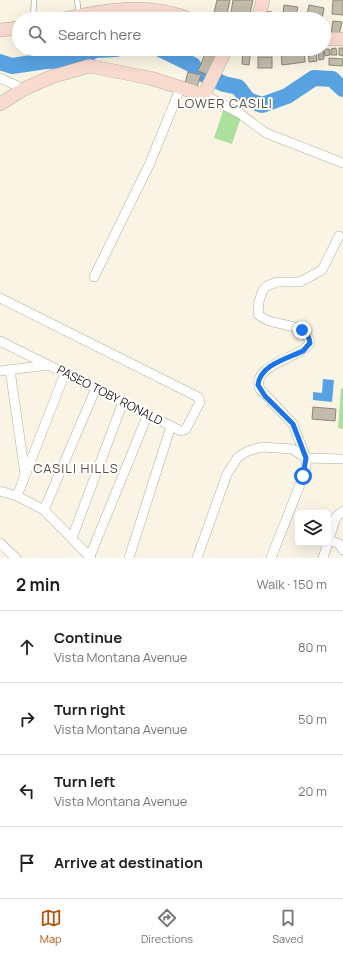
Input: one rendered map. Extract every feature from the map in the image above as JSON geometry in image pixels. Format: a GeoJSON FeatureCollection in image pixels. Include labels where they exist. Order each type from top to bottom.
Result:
{"type":"FeatureCollection","features":[{"type":"Feature","properties":{"kind":"street"},"geometry":{"type":"LineString","coordinates":[[260,12],[263,0]]}},
{"type":"Feature","properties":{"kind":"street"},"geometry":{"type":"LineString","coordinates":[[99,12],[146,9],[173,12]]}},
{"type":"Feature","properties":{"kind":"street"},"geometry":{"type":"LineString","coordinates":[[0,30],[12,29]]}},
{"type":"Feature","properties":{"kind":"street"},"geometry":{"type":"LineString","coordinates":[[331,39],[343,39]]}},
{"type":"Feature","properties":{"kind":"street"},"geometry":{"type":"LineString","coordinates":[[207,91],[223,56]]}},
{"type":"Feature","properties":{"kind":"street"},"geometry":{"type":"LineString","coordinates":[[0,104],[24,89],[52,77],[88,66],[150,78],[180,89],[207,91],[266,133],[343,163]]}},
{"type":"Feature","properties":{"kind":"street"},"geometry":{"type":"LineString","coordinates":[[0,78],[24,89]]}},
{"type":"Feature","properties":{"kind":"street"},"geometry":{"type":"LineString","coordinates":[[94,277],[150,163],[180,89]]}},
{"type":"Feature","properties":{"kind":"street"},"geometry":{"type":"LineString","coordinates":[[271,558],[303,476],[306,458],[293,424],[265,396],[258,385],[259,378],[264,370],[303,351],[310,343],[308,334],[302,330],[267,321],[258,314],[258,308],[263,290],[267,286],[277,282],[300,282],[322,270],[339,236]]}},
{"type":"Feature","properties":{"kind":"street"},"geometry":{"type":"LineString","coordinates":[[0,298],[198,397],[200,402],[186,429],[181,431],[171,426],[129,558]]}},
{"type":"Feature","properties":{"kind":"street"},"geometry":{"type":"LineString","coordinates":[[0,341],[48,365]]}},
{"type":"Feature","properties":{"kind":"street","name":"PASEO TOBY RONALD"},"geometry":{"type":"LineString","coordinates":[[0,371],[48,365],[171,426]]}},
{"type":"Feature","properties":{"kind":"street"},"geometry":{"type":"LineString","coordinates":[[10,370],[26,476]]}},
{"type":"Feature","properties":{"kind":"street"},"geometry":{"type":"LineString","coordinates":[[17,496],[65,373]]}},
{"type":"Feature","properties":{"kind":"street"},"geometry":{"type":"LineString","coordinates":[[44,510],[96,388]]}},
{"type":"Feature","properties":{"kind":"street"},"geometry":{"type":"LineString","coordinates":[[72,538],[124,402]]}},
{"type":"Feature","properties":{"kind":"street"},"geometry":{"type":"LineString","coordinates":[[0,491],[17,496],[44,510],[91,557],[148,414]]}},
{"type":"Feature","properties":{"kind":"street"},"geometry":{"type":"LineString","coordinates":[[196,558],[227,474],[238,457],[248,451],[262,446],[292,449],[306,458],[343,459]]}},
{"type":"Feature","properties":{"kind":"street"},"geometry":{"type":"LineString","coordinates":[[331,533],[336,517],[343,511]]}},
{"type":"Feature","properties":{"kind":"street"},"geometry":{"type":"LineString","coordinates":[[331,541],[339,544],[343,550]]}},
{"type":"Feature","properties":{"kind":"street"},"geometry":{"type":"LineString","coordinates":[[0,543],[16,558]]}},
{"type":"Feature","properties":{"kind":"street"},"geometry":{"type":"LineString","coordinates":[[323,558],[327,546]]}},
{"type":"Feature","properties":{"kind":"lane"},"geometry":{"type":"LineString","coordinates":[[33,12],[34,0]]}},
{"type":"Feature","properties":{"kind":"lane"},"geometry":{"type":"LineString","coordinates":[[77,0],[79,12]]}},
{"type":"Feature","properties":{"kind":"green space"},"geometry":{"type":"Polygon","coordinates":[[[225,105],[243,111],[232,144],[214,138],[225,105]]]}},
{"type":"Feature","properties":{"kind":"green space"},"geometry":{"type":"Polygon","coordinates":[[[341,388],[343,389],[343,429],[338,428],[341,388]]]}},
{"type":"Feature","properties":{"kind":"water"},"geometry":{"type":"Polygon","coordinates":[[[323,379],[334,380],[332,402],[313,400],[313,392],[322,393],[323,379]]]}},
{"type":"Feature","properties":{"kind":"building"},"geometry":{"type":"Polygon","coordinates":[[[217,0],[230,0],[227,12],[214,12],[217,0]]]}},
{"type":"Feature","properties":{"kind":"building"},"geometry":{"type":"Polygon","coordinates":[[[233,0],[253,0],[250,12],[231,12],[233,0]]]}},
{"type":"Feature","properties":{"kind":"building"},"geometry":{"type":"Polygon","coordinates":[[[333,0],[343,0],[343,15],[332,14],[333,0]]]}},
{"type":"Feature","properties":{"kind":"building"},"geometry":{"type":"Polygon","coordinates":[[[284,5],[298,7],[297,12],[283,12],[284,5]]]}},
{"type":"Feature","properties":{"kind":"building"},"geometry":{"type":"Polygon","coordinates":[[[309,5],[324,8],[323,12],[308,12],[309,5]]]}},
{"type":"Feature","properties":{"kind":"building"},"geometry":{"type":"Polygon","coordinates":[[[333,21],[342,22],[339,35],[331,34],[333,21]]]}},
{"type":"Feature","properties":{"kind":"building"},"geometry":{"type":"Polygon","coordinates":[[[336,48],[337,55],[331,55],[331,49],[336,48]]]}},
{"type":"Feature","properties":{"kind":"building"},"geometry":{"type":"Polygon","coordinates":[[[339,48],[343,48],[343,56],[339,55],[339,48]]]}},
{"type":"Feature","properties":{"kind":"building"},"geometry":{"type":"Polygon","coordinates":[[[204,56],[216,56],[209,75],[198,71],[204,56]]]}},
{"type":"Feature","properties":{"kind":"building"},"geometry":{"type":"Polygon","coordinates":[[[243,56],[250,56],[249,65],[242,64],[243,56]]]}},
{"type":"Feature","properties":{"kind":"building"},"geometry":{"type":"Polygon","coordinates":[[[281,56],[305,56],[305,62],[282,65],[281,56]]]}},
{"type":"Feature","properties":{"kind":"building"},"geometry":{"type":"Polygon","coordinates":[[[308,56],[317,56],[317,61],[309,62],[308,56]]]}},
{"type":"Feature","properties":{"kind":"building"},"geometry":{"type":"Polygon","coordinates":[[[319,56],[324,56],[324,59],[319,60],[319,56]]]}},
{"type":"Feature","properties":{"kind":"building"},"geometry":{"type":"Polygon","coordinates":[[[258,57],[272,57],[272,68],[258,68],[258,57]]]}},
{"type":"Feature","properties":{"kind":"building"},"geometry":{"type":"Polygon","coordinates":[[[329,58],[343,59],[342,66],[329,65],[329,58]]]}},
{"type":"Feature","properties":{"kind":"building"},"geometry":{"type":"Polygon","coordinates":[[[188,72],[201,75],[197,87],[185,83],[188,72]]]}},
{"type":"Feature","properties":{"kind":"building"},"geometry":{"type":"Polygon","coordinates":[[[313,407],[336,409],[335,421],[312,419],[313,407]]]}},
{"type":"Feature","properties":{"kind":"waterway"},"geometry":{"type":"LineString","coordinates":[[0,62],[12,66],[46,61],[77,60],[84,56]]}},
{"type":"Feature","properties":{"kind":"waterway"},"geometry":{"type":"LineString","coordinates":[[174,56],[193,65],[196,71],[224,84],[238,87],[248,100],[262,105],[287,96],[314,78],[332,79],[343,89]]}},
{"type":"Feature","properties":{"kind":"district","name":"LOWER CASILI"},"geometry":{"type":"Point","coordinates":[225,103]}},
{"type":"Feature","properties":{"kind":"district","name":"CASILI HILLS"},"geometry":{"type":"Point","coordinates":[76,468]}},
{"type":"Feature","properties":{"kind":"route"},"geometry":{"type":"LineString","coordinates":[[302,330],[308,334],[310,343],[307,347],[303,351],[264,370],[259,378],[258,385],[265,396],[293,424],[306,458],[306,467],[303,476]]}}]}
